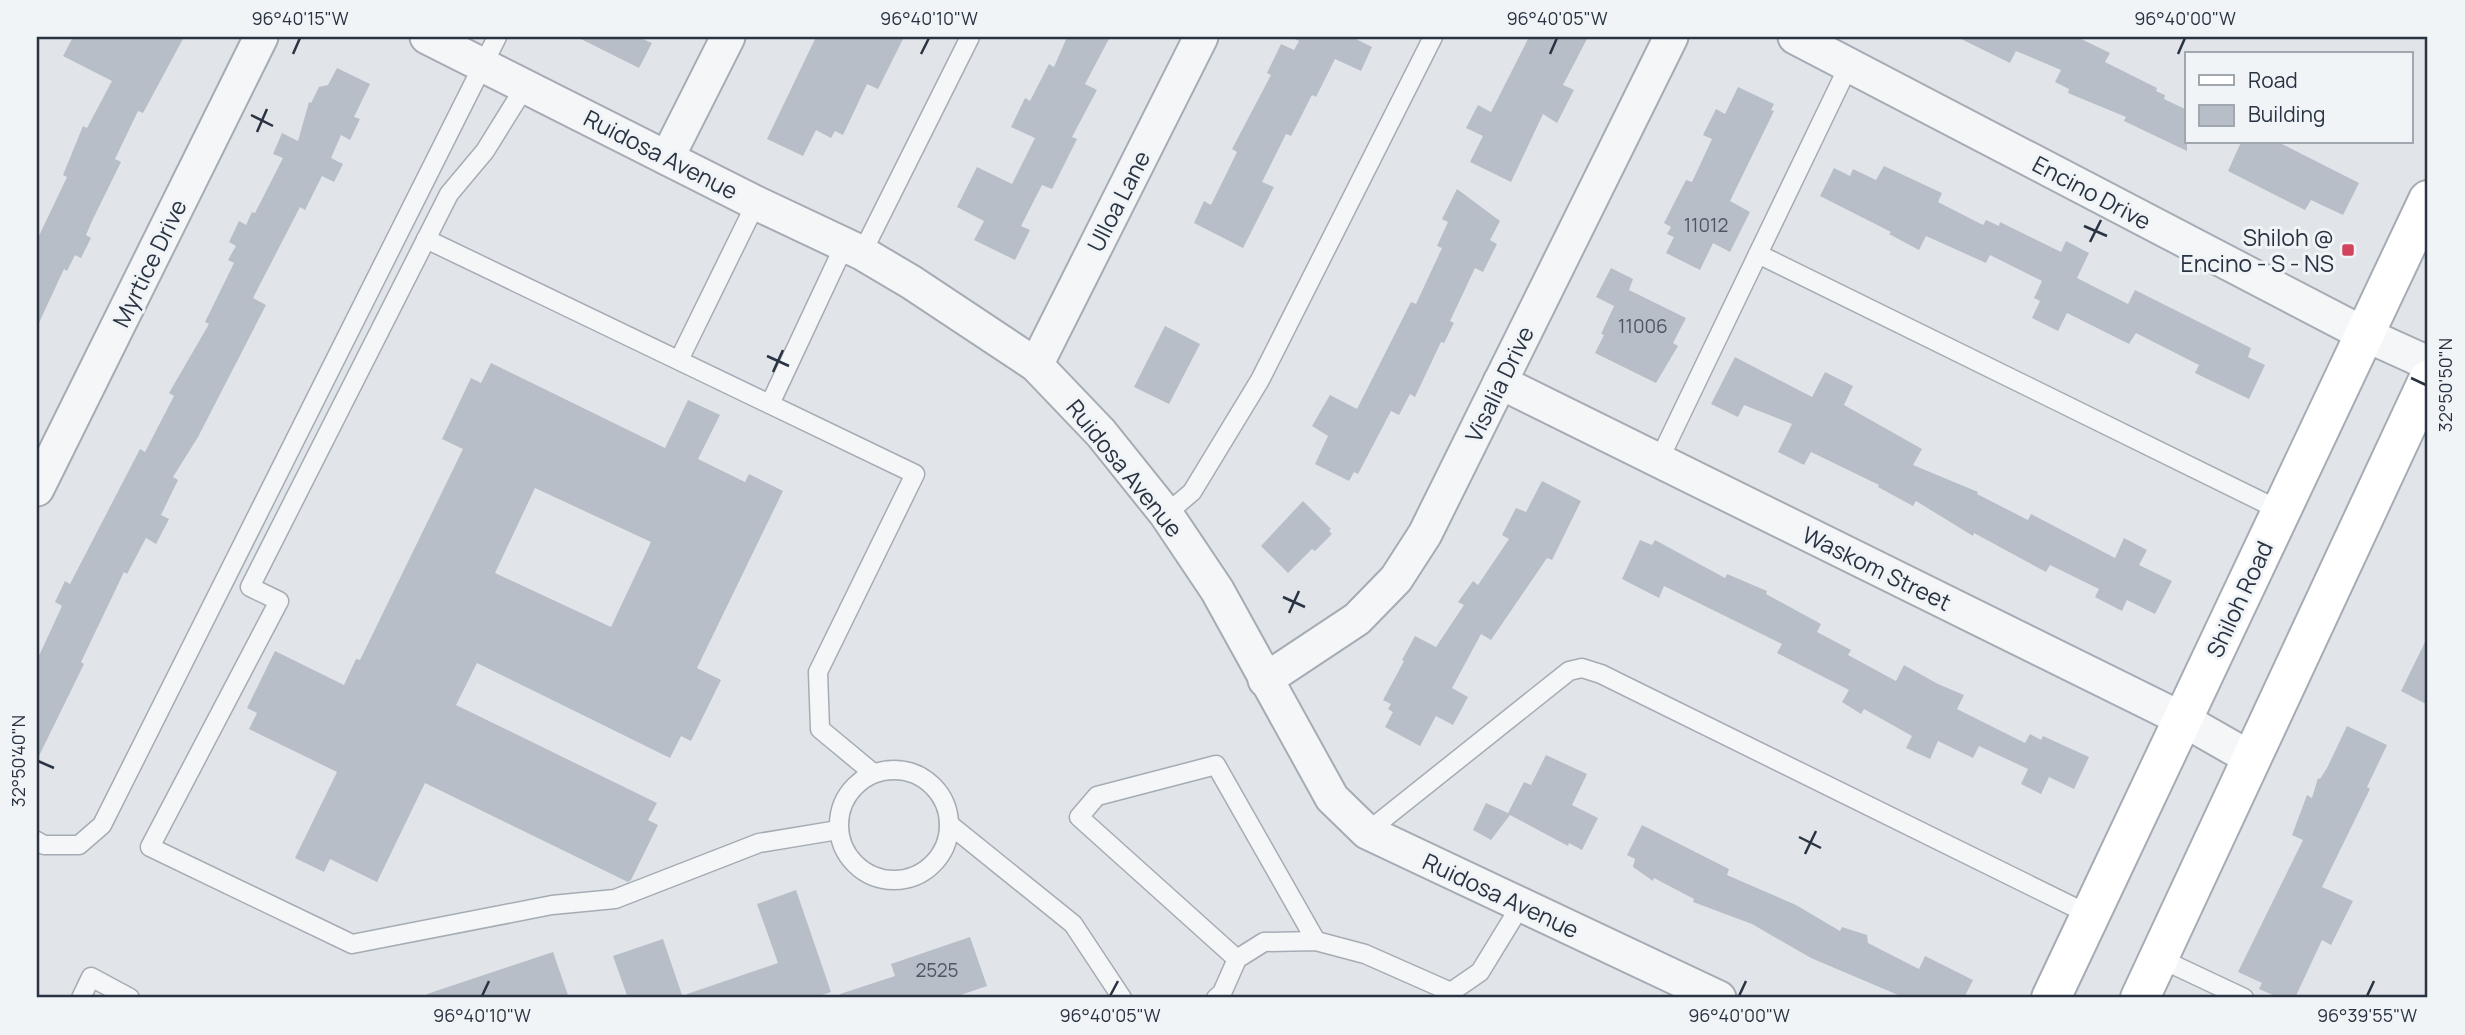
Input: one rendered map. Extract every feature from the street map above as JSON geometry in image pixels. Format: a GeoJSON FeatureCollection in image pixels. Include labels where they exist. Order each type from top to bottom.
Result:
{"type":"FeatureCollection","features":[{"type":"Feature","properties":{"kind":"main road","name":"Shiloh Road"},"geometry":{"type":"LineString","coordinates":[[2051,998],[2428,200]]}},
{"type":"Feature","properties":{"kind":"main road"},"geometry":{"type":"LineString","coordinates":[[2140,998],[2428,380]]}},
{"type":"Feature","properties":{"kind":"street","name":"Myrtice Drive"},"geometry":{"type":"LineString","coordinates":[[37,489],[261,37]]}},
{"type":"Feature","properties":{"kind":"street","name":"Ruidosa Avenue"},"geometry":{"type":"LineString","coordinates":[[427,37],[490,51],[526,85],[756,203],[853,249],[911,282],[1036,365],[1101,433],[1166,514],[1217,590],[1332,798],[1367,832],[1719,998]]}},
{"type":"Feature","properties":{"kind":"street"},"geometry":{"type":"LineString","coordinates":[[667,158],[729,37]]}},
{"type":"Feature","properties":{"kind":"street","name":"Ulloa Lane"},"geometry":{"type":"LineString","coordinates":[[1036,365],[1201,37]]}},
{"type":"Feature","properties":{"kind":"street","name":"Visalia Drive"},"geometry":{"type":"LineString","coordinates":[[1265,680],[1357,619],[1396,579],[1425,534],[1671,37]]}},
{"type":"Feature","properties":{"kind":"street","name":"Encino Drive"},"geometry":{"type":"LineString","coordinates":[[1795,37],[2364,334],[2428,363]]}},
{"type":"Feature","properties":{"kind":"street","name":"Waskom Street"},"geometry":{"type":"LineString","coordinates":[[1500,382],[2182,719],[2252,759]]}},
{"type":"Feature","properties":{"kind":"lane"},"geometry":{"type":"LineString","coordinates":[[770,404],[971,37]]}},
{"type":"Feature","properties":{"kind":"lane"},"geometry":{"type":"LineString","coordinates":[[1166,514],[1192,492],[1260,380],[1433,37]]}},
{"type":"Feature","properties":{"kind":"lane"},"geometry":{"type":"LineString","coordinates":[[37,841],[44,845],[79,845],[102,825],[490,51]]}},
{"type":"Feature","properties":{"kind":"lane"},"geometry":{"type":"LineString","coordinates":[[1659,460],[1849,65]]}},
{"type":"Feature","properties":{"kind":"lane"},"geometry":{"type":"LineString","coordinates":[[526,85],[485,151],[449,194],[250,587],[279,601],[150,847],[352,944],[552,905],[615,899],[758,843],[838,830]]}},
{"type":"Feature","properties":{"kind":"lane"},"geometry":{"type":"LineString","coordinates":[[679,360],[756,203]]}},
{"type":"Feature","properties":{"kind":"lane"},"geometry":{"type":"LineString","coordinates":[[426,239],[915,474],[818,671],[820,729],[873,773]]}},
{"type":"Feature","properties":{"kind":"lane"},"geometry":{"type":"LineString","coordinates":[[1758,254],[2281,511]]}},
{"type":"Feature","properties":{"kind":"lane"},"geometry":{"type":"LineString","coordinates":[[1367,832],[1569,671],[1582,668],[1601,674],[2090,915]]}},
{"type":"Feature","properties":{"kind":"lane"},"geometry":{"type":"LineString","coordinates":[[1237,960],[1079,817],[1097,796],[1216,765],[1316,941]]}},
{"type":"Feature","properties":{"kind":"lane"},"geometry":{"type":"LineString","coordinates":[[898,769],[916,774],[932,783],[943,798],[949,833],[943,851],[932,866],[916,876],[897,880],[879,878],[862,870],[848,857],[840,840],[838,822],[841,804],[850,789],[873,773],[898,769]]}},
{"type":"Feature","properties":{"kind":"lane"},"geometry":{"type":"LineString","coordinates":[[949,824],[1073,924],[1122,998]]}},
{"type":"Feature","properties":{"kind":"lane"},"geometry":{"type":"LineString","coordinates":[[1216,998],[1222,993],[1237,960],[1264,942],[1316,941],[1365,954],[1451,992],[1479,972],[1521,905]]}},
{"type":"Feature","properties":{"kind":"lane"},"geometry":{"type":"LineString","coordinates":[[2159,958],[2244,998]]}},
{"type":"Feature","properties":{"kind":"lane"},"geometry":{"type":"LineString","coordinates":[[81,998],[92,977],[130,998]]}},
{"type":"Feature","properties":{"kind":"building"},"geometry":{"type":"Polygon","coordinates":[[[73,37],[184,37],[143,113],[138,111],[115,159],[121,162],[86,235],[91,238],[81,258],[75,255],[67,271],[64,269],[37,327],[37,240],[67,177],[63,175],[83,126],[87,128],[112,81],[63,56],[73,37]]]}},
{"type":"Feature","properties":{"kind":"building"},"geometry":{"type":"Polygon","coordinates":[[[577,37],[638,37],[652,43],[639,68],[577,37]]]}},
{"type":"Feature","properties":{"kind":"building"},"geometry":{"type":"Polygon","coordinates":[[[816,37],[904,37],[878,89],[867,84],[843,135],[835,131],[831,138],[816,130],[803,156],[767,139],[816,37]]]}},
{"type":"Feature","properties":{"kind":"building"},"geometry":{"type":"Polygon","coordinates":[[[1067,37],[1110,37],[1085,84],[1097,90],[1072,137],[1077,139],[1052,189],[1042,185],[1021,226],[1030,230],[1015,260],[974,240],[984,221],[957,207],[977,167],[1012,184],[1035,138],[1011,127],[1025,98],[1030,101],[1049,64],[1054,67],[1067,37]]]}},
{"type":"Feature","properties":{"kind":"building"},"geometry":{"type":"Polygon","coordinates":[[[1290,37],[1352,37],[1372,47],[1361,71],[1335,59],[1316,97],[1312,95],[1291,136],[1286,134],[1262,182],[1274,187],[1243,248],[1194,223],[1204,201],[1211,205],[1237,152],[1232,149],[1271,75],[1267,73],[1281,44],[1294,50],[1299,41],[1290,37]]]}},
{"type":"Feature","properties":{"kind":"building"},"geometry":{"type":"Polygon","coordinates":[[[1529,37],[1588,37],[1563,85],[1574,90],[1557,123],[1543,114],[1511,182],[1470,162],[1483,136],[1466,128],[1478,105],[1491,112],[1529,37]]]}},
{"type":"Feature","properties":{"kind":"building"},"geometry":{"type":"Polygon","coordinates":[[[1957,37],[2077,37],[2110,53],[2105,62],[2157,88],[2156,91],[2165,95],[2164,99],[2185,109],[2187,151],[2124,121],[2126,117],[2068,93],[2069,89],[2055,82],[2061,70],[2016,51],[2010,63],[1957,37]]]}},
{"type":"Feature","properties":{"kind":"building"},"geometry":{"type":"Polygon","coordinates":[[[337,68],[370,84],[354,117],[360,119],[350,140],[341,135],[331,158],[343,164],[334,182],[322,176],[305,210],[300,207],[253,298],[266,305],[198,437],[173,477],[178,480],[161,515],[169,519],[156,544],[146,538],[127,574],[124,572],[81,662],[84,664],[37,760],[37,660],[62,606],[55,602],[65,581],[70,584],[140,449],[145,452],[174,396],[169,393],[209,324],[205,322],[234,263],[228,260],[236,246],[229,242],[239,221],[246,225],[252,212],[255,213],[283,158],[273,154],[282,133],[298,141],[309,102],[311,103],[319,87],[328,85],[337,68]]]}},
{"type":"Feature","properties":{"kind":"building"},"geometry":{"type":"Polygon","coordinates":[[[1738,87],[1774,104],[1771,110],[1774,111],[1730,201],[1750,212],[1730,252],[1713,243],[1700,270],[1666,253],[1674,237],[1667,234],[1671,227],[1664,223],[1686,180],[1692,182],[1712,139],[1703,135],[1716,109],[1725,114],[1738,87]]]}},
{"type":"Feature","properties":{"kind":"building"},"geometry":{"type":"Polygon","coordinates":[[[2240,144],[2282,144],[2359,183],[2343,215],[2311,200],[2305,210],[2228,171],[2240,144]]]}},
{"type":"Feature","properties":{"kind":"building"},"geometry":{"type":"Polygon","coordinates":[[[1884,166],[1942,193],[1938,202],[1983,225],[1986,220],[1999,226],[2000,222],[2061,252],[2066,241],[2089,253],[2077,278],[2128,304],[2135,290],[2251,348],[2248,357],[2265,365],[2249,399],[2195,373],[2199,365],[2136,333],[2129,344],[2067,313],[2058,331],[2032,318],[2040,301],[2034,298],[2042,281],[1990,255],[1986,263],[1926,236],[1919,250],[1889,234],[1891,232],[1820,196],[1834,168],[1850,176],[1853,169],[1876,180],[1884,166]]]}},
{"type":"Feature","properties":{"kind":"building"},"geometry":{"type":"Polygon","coordinates":[[[1457,189],[1500,221],[1490,240],[1497,244],[1483,272],[1475,268],[1450,321],[1454,323],[1444,343],[1441,342],[1415,397],[1410,394],[1399,415],[1391,411],[1358,474],[1354,472],[1349,481],[1315,464],[1328,436],[1312,426],[1330,395],[1357,409],[1411,302],[1416,304],[1442,248],[1437,246],[1448,222],[1442,219],[1457,189]]]}},
{"type":"Feature","properties":{"kind":"building"},"geometry":{"type":"Polygon","coordinates":[[[1611,268],[1633,279],[1629,290],[1686,318],[1673,343],[1678,346],[1656,383],[1595,353],[1614,306],[1596,297],[1611,268]]]}},
{"type":"Feature","properties":{"kind":"building"},"geometry":{"type":"Polygon","coordinates":[[[1165,326],[1200,344],[1169,404],[1134,387],[1165,326]]]}},
{"type":"Feature","properties":{"kind":"building"},"geometry":{"type":"Polygon","coordinates":[[[1735,357],[1812,397],[1825,372],[1853,386],[1844,405],[1922,449],[1913,465],[1978,492],[1977,494],[2028,520],[2031,514],[2115,558],[2124,538],[2147,550],[2139,565],[2172,581],[2155,614],[2127,600],[2122,611],[2095,597],[2099,589],[2050,565],[2046,572],[1974,533],[1973,536],[1916,501],[1913,506],[1878,487],[1879,485],[1811,452],[1804,465],[1778,452],[1792,424],[1744,405],[1738,417],[1711,404],[1735,357]]]}},
{"type":"Feature","properties":{"kind":"building"},"geometry":{"type":"Polygon","coordinates":[[[491,363],[665,448],[688,400],[720,415],[698,459],[745,482],[749,474],[783,491],[697,668],[721,680],[691,741],[681,736],[670,758],[477,663],[456,705],[657,803],[648,820],[658,825],[628,882],[425,783],[377,882],[330,859],[324,872],[295,858],[337,772],[249,729],[257,713],[247,708],[275,651],[344,685],[356,659],[360,660],[463,449],[442,439],[471,378],[481,383],[491,363]],[[535,488],[495,573],[611,627],[651,542],[535,488]]]}},
{"type":"Feature","properties":{"kind":"building"},"geometry":{"type":"Polygon","coordinates":[[[1542,481],[1581,501],[1552,560],[1547,558],[1491,640],[1481,634],[1452,688],[1468,697],[1453,725],[1436,716],[1420,746],[1385,727],[1393,712],[1388,709],[1391,704],[1383,700],[1415,636],[1436,647],[1464,605],[1458,602],[1473,581],[1478,585],[1509,539],[1502,535],[1516,508],[1526,512],[1542,481]]]}},
{"type":"Feature","properties":{"kind":"building"},"geometry":{"type":"Polygon","coordinates":[[[1303,501],[1331,529],[1329,531],[1332,534],[1288,573],[1261,546],[1303,501]]]}},
{"type":"Feature","properties":{"kind":"building"},"geometry":{"type":"Polygon","coordinates":[[[1640,540],[1652,545],[1655,540],[1725,578],[1727,574],[1767,591],[1766,594],[1821,624],[1817,632],[1851,650],[1848,655],[1896,681],[1904,665],[1964,695],[1957,709],[2025,743],[2030,734],[2041,740],[2043,736],[2089,757],[2074,789],[2049,777],[2041,794],[2021,784],[2028,769],[1979,746],[1973,758],[1938,741],[1930,759],[1906,748],[1912,736],[1864,709],[1861,714],[1842,702],[1849,690],[1777,653],[1782,644],[1664,586],[1659,598],[1622,579],[1640,540]]]}},
{"type":"Feature","properties":{"kind":"building"},"geometry":{"type":"Polygon","coordinates":[[[2428,636],[2428,705],[2401,691],[2428,636]]]}},
{"type":"Feature","properties":{"kind":"building"},"geometry":{"type":"Polygon","coordinates":[[[2347,726],[2387,745],[2367,787],[2370,789],[2322,887],[2353,901],[2331,945],[2322,940],[2295,998],[2280,998],[2259,989],[2262,983],[2238,972],[2303,840],[2292,835],[2307,795],[2312,798],[2318,778],[2320,779],[2327,768],[2347,726]]]}},
{"type":"Feature","properties":{"kind":"building"},"geometry":{"type":"Polygon","coordinates":[[[1546,755],[1587,774],[1572,805],[1598,818],[1582,850],[1569,843],[1568,846],[1510,815],[1491,840],[1473,830],[1486,803],[1508,813],[1524,782],[1531,785],[1546,755]]]}},
{"type":"Feature","properties":{"kind":"building"},"geometry":{"type":"Polygon","coordinates":[[[1642,825],[1729,869],[1727,875],[1796,905],[1840,931],[1842,927],[1867,935],[1868,943],[1919,969],[1925,956],[1973,980],[1964,998],[1905,998],[1811,958],[1752,924],[1693,902],[1694,899],[1654,878],[1653,881],[1633,867],[1635,859],[1627,855],[1642,825]]]}},
{"type":"Feature","properties":{"kind":"building"},"geometry":{"type":"Polygon","coordinates":[[[796,890],[831,992],[813,998],[688,998],[687,994],[778,963],[757,904],[796,890]]]}},
{"type":"Feature","properties":{"kind":"building"},"geometry":{"type":"Polygon","coordinates":[[[970,937],[987,986],[952,998],[841,998],[840,994],[895,976],[891,964],[970,937]]]}},
{"type":"Feature","properties":{"kind":"building"},"geometry":{"type":"Polygon","coordinates":[[[663,939],[683,998],[628,998],[613,956],[663,939]]]}},
{"type":"Feature","properties":{"kind":"building"},"geometry":{"type":"Polygon","coordinates":[[[553,952],[569,998],[428,998],[427,994],[553,952]]]}},
{"type":"Feature","properties":{"kind":"place","name":"Shiloh @ Encino - S - NS"},"geometry":{"type":"Point","coordinates":[2348,250]}}]}
